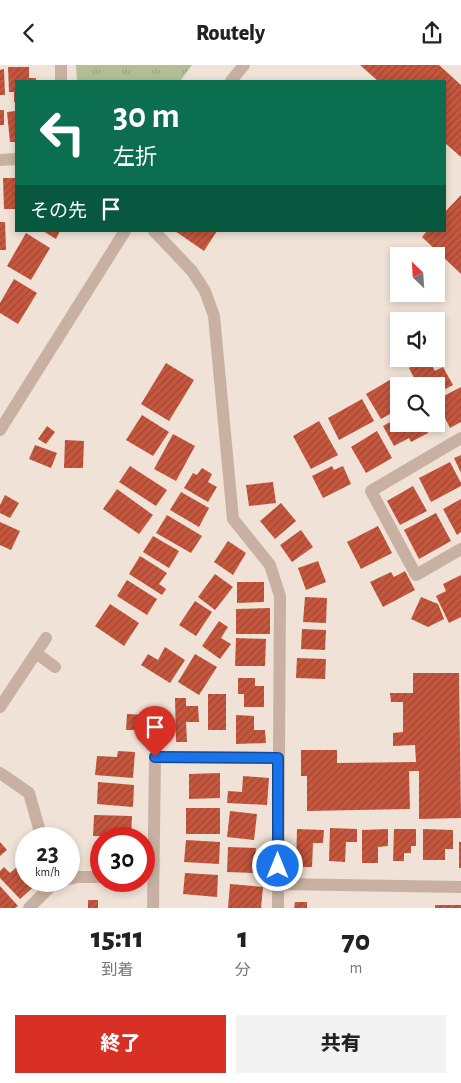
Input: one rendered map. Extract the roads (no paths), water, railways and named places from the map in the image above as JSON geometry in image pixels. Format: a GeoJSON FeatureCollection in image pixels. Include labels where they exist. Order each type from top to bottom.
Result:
{"type":"FeatureCollection","features":[{"type":"Feature","properties":{"kind":"street"},"geometry":{"type":"LineString","coordinates":[[60,65],[61,80]]}},
{"type":"Feature","properties":{"kind":"street"},"geometry":{"type":"LineString","coordinates":[[232,80],[244,65]]}},
{"type":"Feature","properties":{"kind":"street"},"geometry":{"type":"LineString","coordinates":[[0,160],[15,159]]}},
{"type":"Feature","properties":{"kind":"street"},"geometry":{"type":"LineString","coordinates":[[0,430],[124,232]]}},
{"type":"Feature","properties":{"kind":"street"},"geometry":{"type":"LineString","coordinates":[[155,232],[192,271],[205,291],[214,316],[233,519],[270,565],[280,596],[278,908]]}},
{"type":"Feature","properties":{"kind":"street"},"geometry":{"type":"LineString","coordinates":[[461,438],[371,491],[416,575],[461,549]]}},
{"type":"Feature","properties":{"kind":"street"},"geometry":{"type":"LineString","coordinates":[[0,707],[46,638]]}},
{"type":"Feature","properties":{"kind":"street"},"geometry":{"type":"LineString","coordinates":[[36,653],[55,667]]}},
{"type":"Feature","properties":{"kind":"street"},"geometry":{"type":"LineString","coordinates":[[151,827],[155,757],[278,758]]}},
{"type":"Feature","properties":{"kind":"street"},"geometry":{"type":"LineString","coordinates":[[0,773],[29,793],[39,827]]}},
{"type":"Feature","properties":{"kind":"street"},"geometry":{"type":"LineString","coordinates":[[278,884],[461,887]]}},
{"type":"Feature","properties":{"kind":"street"},"geometry":{"type":"LineString","coordinates":[[29,908],[46,892]]}},
{"type":"Feature","properties":{"kind":"street"},"geometry":{"type":"LineString","coordinates":[[150,892],[152,908]]}}]}
